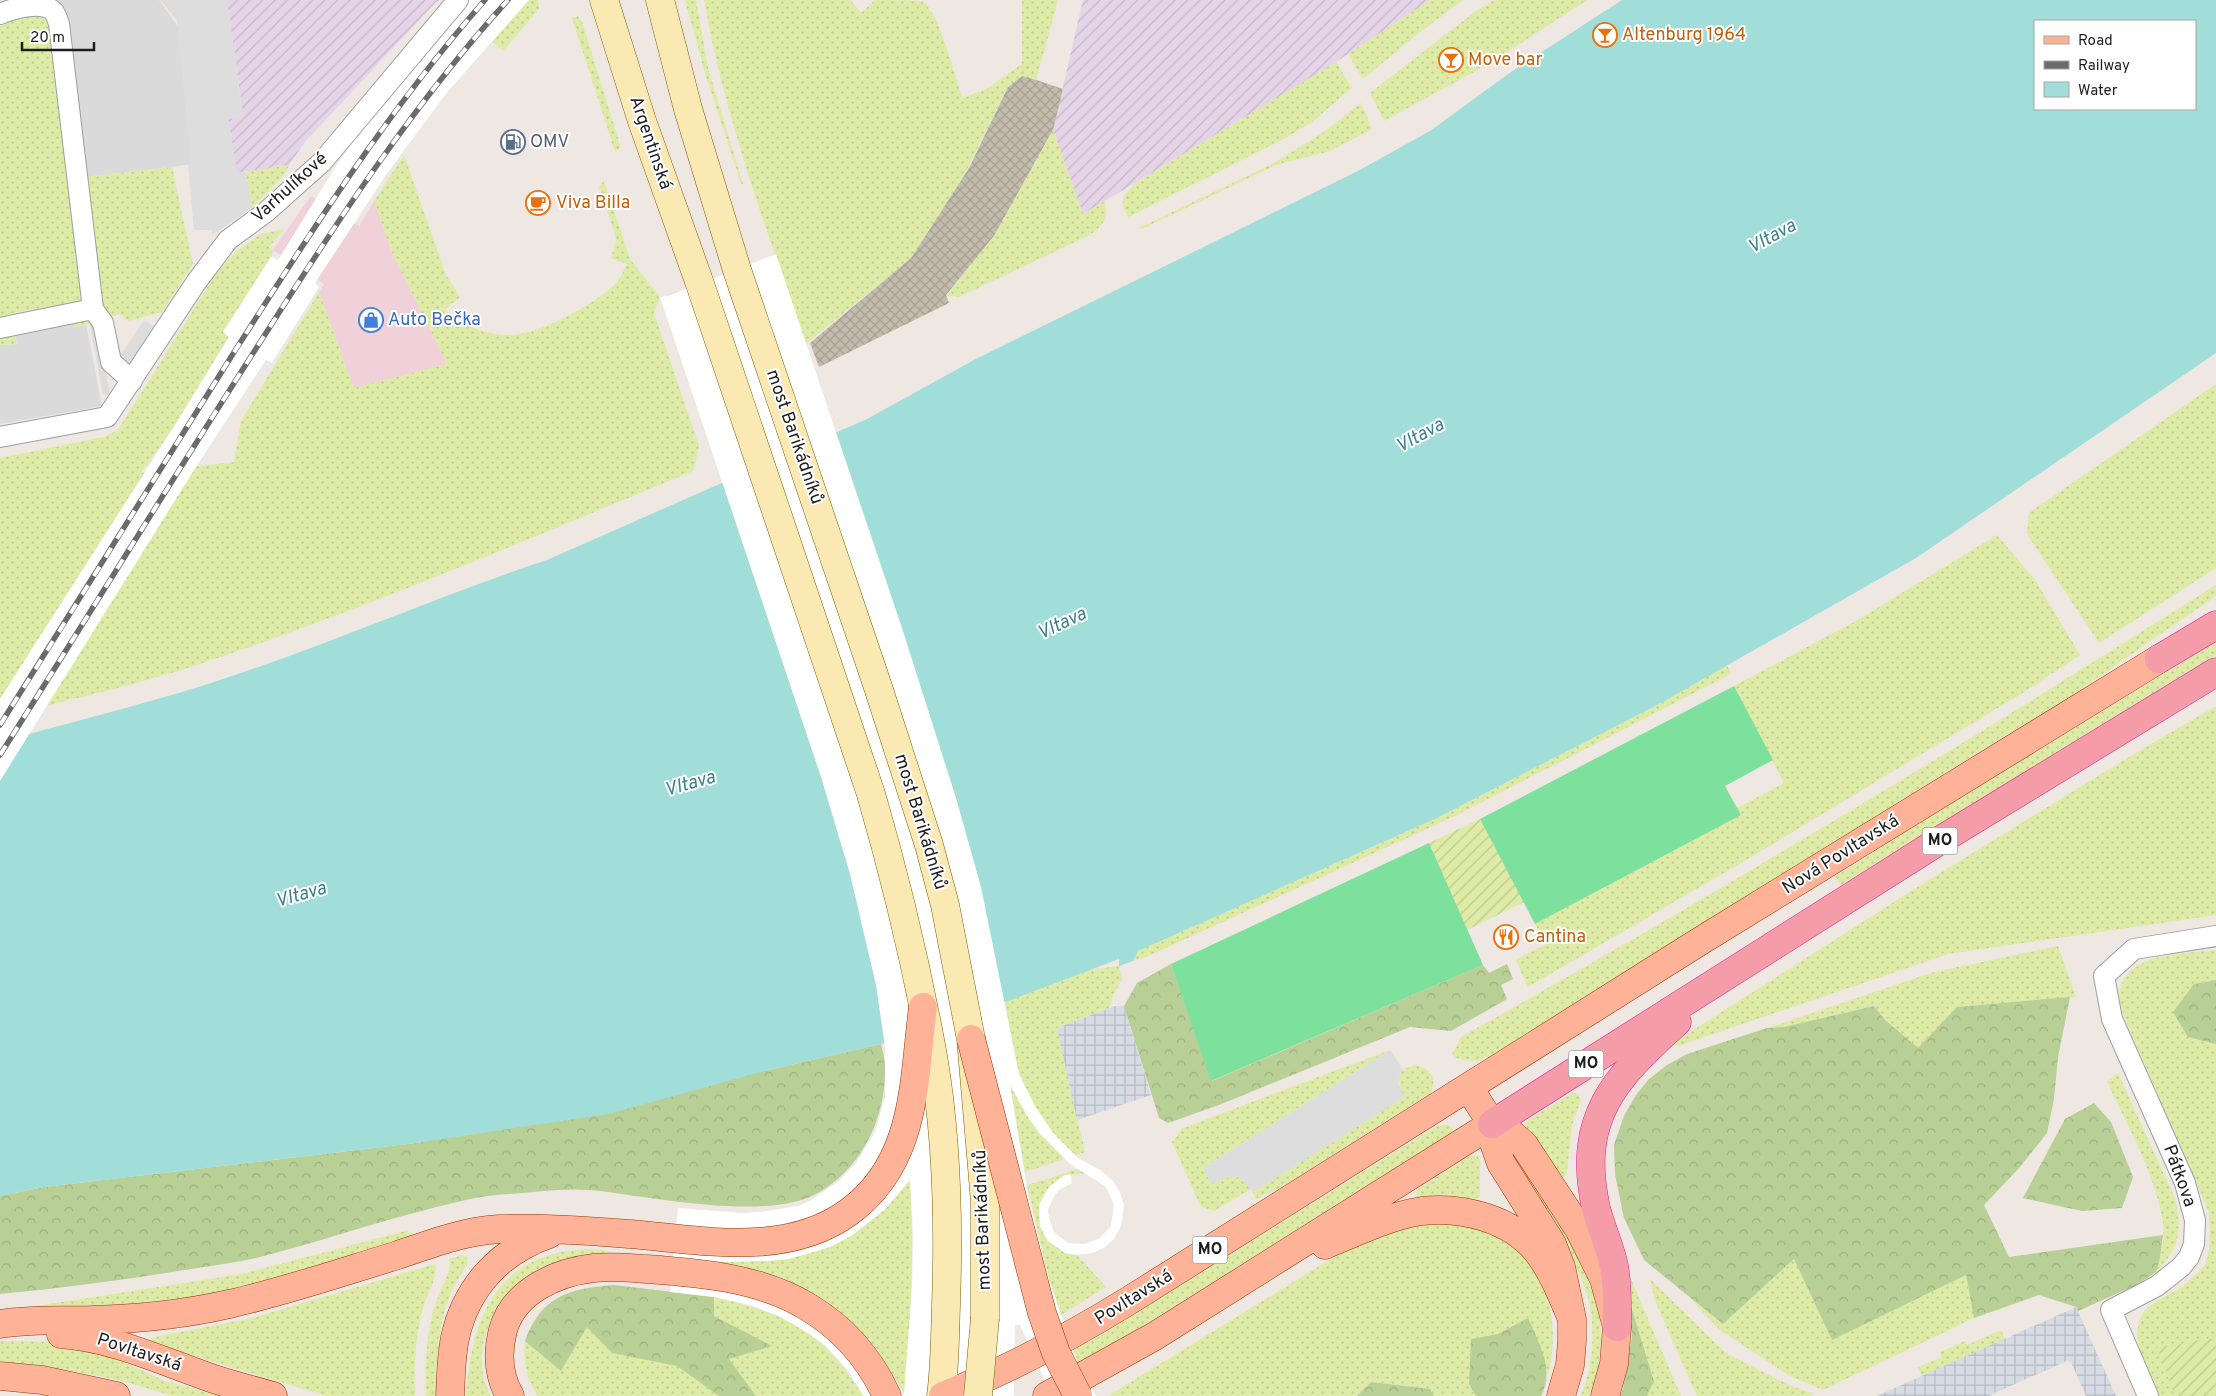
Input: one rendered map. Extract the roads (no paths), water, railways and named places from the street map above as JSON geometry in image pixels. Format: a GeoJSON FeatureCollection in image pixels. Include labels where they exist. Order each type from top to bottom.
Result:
{"type":"FeatureCollection","features":[{"type":"Feature","properties":{"kind":"highway","name":"Nová Povltavská"},"geometry":{"type":"LineString","coordinates":[[2159,659],[2216,625]]}},
{"type":"Feature","properties":{"kind":"highway","name":"MO"},"geometry":{"type":"LineString","coordinates":[[1492,1124],[1947,836],[2216,672]]}},
{"type":"Feature","properties":{"kind":"highway"},"geometry":{"type":"LineString","coordinates":[[1616,1327],[1618,1293],[1614,1266],[1596,1208],[1592,1184],[1592,1151],[1599,1118],[1610,1091],[1630,1066],[1732,972]]}},
{"type":"Feature","properties":{"kind":"main road","name":"Argentinská"},"geometry":{"type":"LineString","coordinates":[[604,0],[642,121],[700,284]]}},
{"type":"Feature","properties":{"kind":"main road","name":"most Barikádníků"},"geometry":{"type":"LineString","coordinates":[[660,0],[688,109],[737,270],[878,687],[945,905],[971,1039],[983,1164],[985,1318],[978,1396]]}},
{"type":"Feature","properties":{"kind":"main road","name":"most Barikádníků"},"geometry":{"type":"LineString","coordinates":[[700,284],[871,794],[894,874],[923,1007],[933,1057],[940,1109],[947,1212],[948,1273],[942,1396]]}},
{"type":"Feature","properties":{"kind":"main road","name":"Nová Povltavská"},"geometry":{"type":"LineString","coordinates":[[1469,1088],[1693,946],[2159,659]]}},
{"type":"Feature","properties":{"kind":"main road"},"geometry":{"type":"LineString","coordinates":[[0,1324],[128,1318],[192,1311],[285,1290],[470,1233],[499,1229],[565,1231],[742,1242],[791,1237],[821,1228],[834,1221],[865,1198],[889,1169],[904,1136],[909,1117],[923,1007]]}},
{"type":"Feature","properties":{"kind":"main road"},"geometry":{"type":"LineString","coordinates":[[971,1039],[1042,1313],[1060,1361],[1078,1396]]}},
{"type":"Feature","properties":{"kind":"main road"},"geometry":{"type":"LineString","coordinates":[[1469,1088],[1492,1124],[1494,1143],[1501,1163],[1557,1255],[1572,1319],[1570,1365],[1561,1396]]}},
{"type":"Feature","properties":{"kind":"main road","name":"Povltavská"},"geometry":{"type":"LineString","coordinates":[[942,1396],[1024,1360],[1086,1327],[1469,1088]]}},
{"type":"Feature","properties":{"kind":"main road"},"geometry":{"type":"LineString","coordinates":[[1492,1124],[1507,1130],[1524,1145],[1579,1229],[1604,1279],[1616,1327],[1614,1364],[1605,1396]]}},
{"type":"Feature","properties":{"kind":"main road","name":"MO"},"geometry":{"type":"LineString","coordinates":[[1047,1396],[1155,1336],[1268,1267],[1492,1124]]}},
{"type":"Feature","properties":{"kind":"main road"},"geometry":{"type":"LineString","coordinates":[[1268,1267],[1401,1216],[1422,1211],[1463,1212],[1496,1222],[1523,1238],[1536,1250],[1557,1283],[1572,1319]]}},
{"type":"Feature","properties":{"kind":"main road"},"geometry":{"type":"LineString","coordinates":[[450,1396],[454,1340],[463,1309],[474,1289],[488,1271],[518,1247],[537,1238],[565,1231]]}},
{"type":"Feature","properties":{"kind":"main road"},"geometry":{"type":"LineString","coordinates":[[510,1396],[504,1386],[499,1366],[502,1335],[510,1314],[528,1294],[554,1279],[587,1269],[608,1267],[672,1271],[712,1276],[742,1282],[775,1292],[807,1306],[832,1324],[853,1344],[873,1370],[887,1396]]}},
{"type":"Feature","properties":{"kind":"main road","name":"Povltavská"},"geometry":{"type":"LineString","coordinates":[[0,1333],[81,1336],[108,1342],[144,1352],[212,1378],[273,1396]]}},
{"type":"Feature","properties":{"kind":"main road"},"geometry":{"type":"LineString","coordinates":[[0,1376],[42,1380],[116,1396]]}},
{"type":"Feature","properties":{"kind":"street","name":"Varhulíkové"},"geometry":{"type":"LineString","coordinates":[[0,437],[107,417],[197,281],[228,240],[266,212],[322,162],[458,0]]}},
{"type":"Feature","properties":{"kind":"street"},"geometry":{"type":"LineString","coordinates":[[0,14],[13,8],[41,4],[54,10],[59,24],[93,309],[103,323],[111,362],[132,381]]}},
{"type":"Feature","properties":{"kind":"street"},"geometry":{"type":"LineString","coordinates":[[0,328],[93,309]]}},
{"type":"Feature","properties":{"kind":"street","name":"Pátkova"},"geometry":{"type":"LineString","coordinates":[[2148,1396],[2112,1310],[2157,1286],[2181,1267],[2189,1257],[2194,1244],[2194,1220],[2185,1183],[2112,1019],[2104,976],[2134,949],[2216,936]]}},
{"type":"Feature","properties":{"kind":"water","name":"Vltava"},"geometry":{"type":"Polygon","coordinates":[[[1622,0],[2216,0],[2216,353],[1916,558],[1661,703],[1437,818],[1138,951],[1133,961],[1119,966],[1119,959],[934,1029],[881,1044],[769,1070],[608,1114],[416,1143],[44,1187],[0,1196],[0,742],[205,685],[248,671],[461,590],[547,560],[867,419],[974,360],[1356,172],[1430,131],[1511,72],[1622,0]]]}},
{"type":"Feature","properties":{"kind":"railway"},"geometry":{"type":"LineString","coordinates":[[0,725],[290,264],[383,129],[449,42],[485,0]]}},
{"type":"Feature","properties":{"kind":"railway"},"geometry":{"type":"LineString","coordinates":[[0,755],[232,386],[351,204],[380,161],[441,79],[508,0]]}},
{"type":"Feature","properties":{"kind":"place","name":"Altenburg 1964"},"geometry":{"type":"Point","coordinates":[1605,35]}},
{"type":"Feature","properties":{"kind":"place","name":"Move bar"},"geometry":{"type":"Point","coordinates":[1451,60]}},
{"type":"Feature","properties":{"kind":"place","name":"OMV"},"geometry":{"type":"Point","coordinates":[513,142]}},
{"type":"Feature","properties":{"kind":"place","name":"Viva Billa"},"geometry":{"type":"Point","coordinates":[538,203]}},
{"type":"Feature","properties":{"kind":"place","name":"Auto Bečka"},"geometry":{"type":"Point","coordinates":[371,320]}},
{"type":"Feature","properties":{"kind":"place","name":"Cantina"},"geometry":{"type":"Point","coordinates":[1506,937]}}]}
